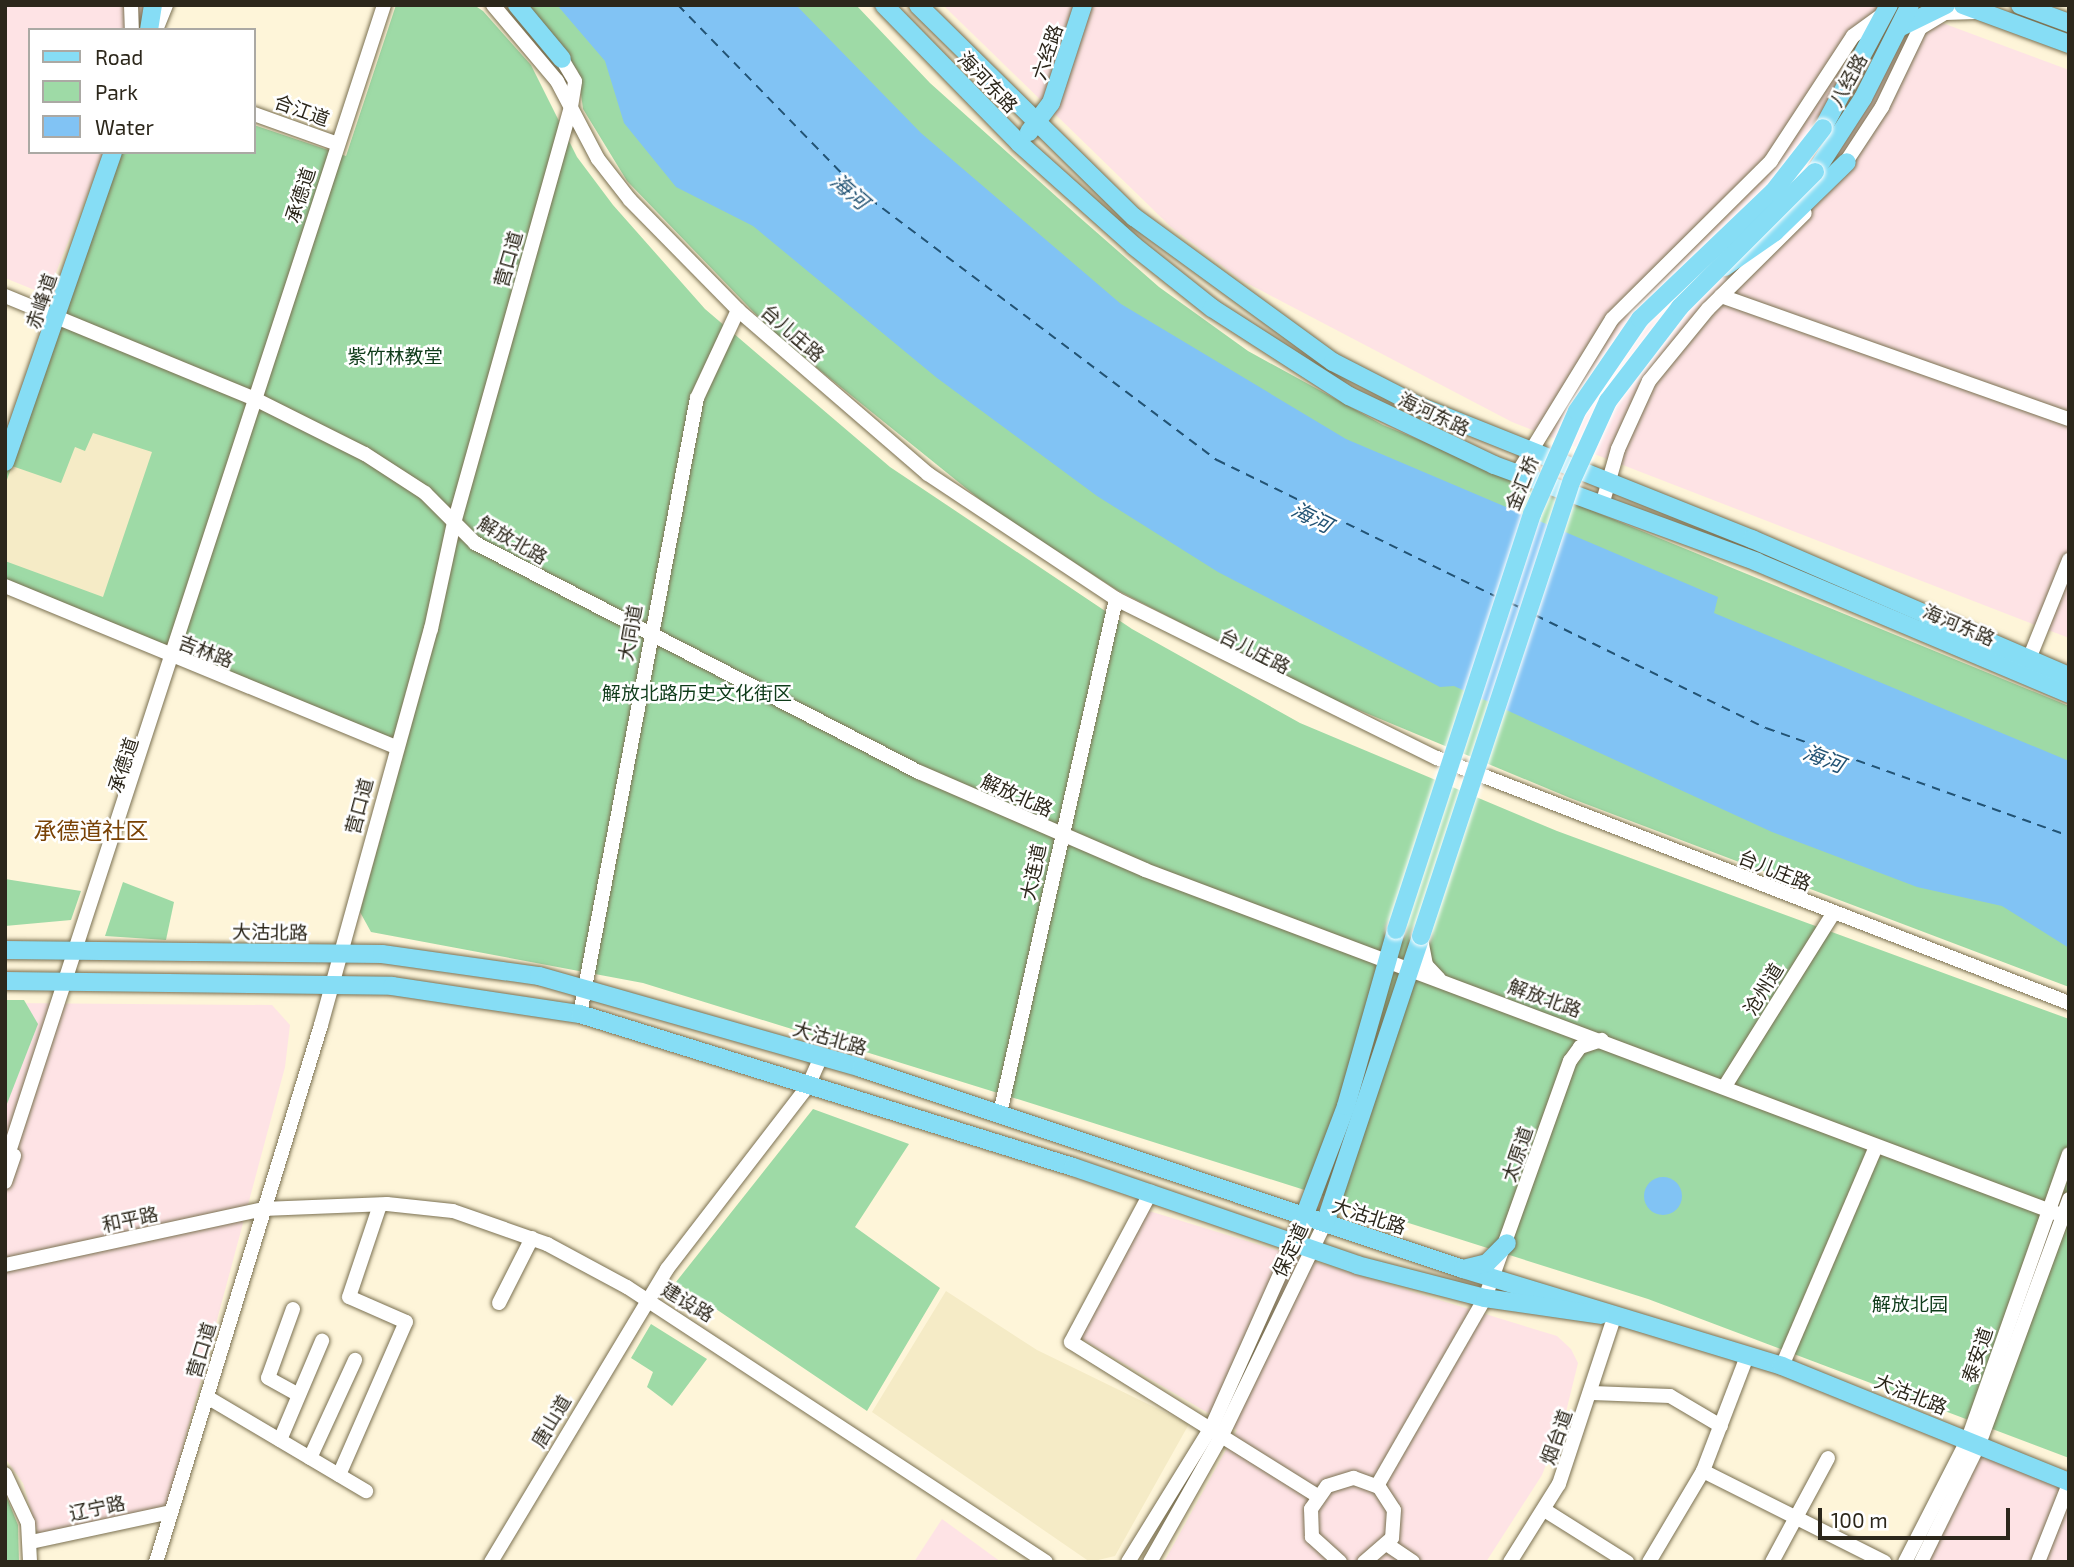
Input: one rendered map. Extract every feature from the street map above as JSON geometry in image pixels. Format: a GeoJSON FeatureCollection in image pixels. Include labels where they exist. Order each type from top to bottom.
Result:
{"type":"FeatureCollection","features":[{"type":"Feature","properties":{"kind":"main road"},"geometry":{"type":"LineString","coordinates":[[517,5],[562,59]]}},
{"type":"Feature","properties":{"kind":"main road","name":"海河东路"},"geometry":{"type":"LineString","coordinates":[[884,5],[1019,143],[1134,247],[1286,358],[1396,420],[1517,474],[1757,562],[2069,694]]}},
{"type":"Feature","properties":{"kind":"main road","name":"海河东路"},"geometry":{"type":"LineString","coordinates":[[918,5],[1036,124],[1134,217],[1322,355],[1419,407],[1608,486],[1752,538],[2069,676]]}},
{"type":"Feature","properties":{"kind":"main road","name":"六经路"},"geometry":{"type":"LineString","coordinates":[[1019,143],[1051,103],[1083,5]]}},
{"type":"Feature","properties":{"kind":"main road","name":"八经路"},"geometry":{"type":"LineString","coordinates":[[1820,176],[1901,27],[1910,5]]}},
{"type":"Feature","properties":{"kind":"main road"},"geometry":{"type":"LineString","coordinates":[[1901,27],[1946,5]]}},
{"type":"Feature","properties":{"kind":"main road"},"geometry":{"type":"LineString","coordinates":[[1963,5],[2069,44]]}},
{"type":"Feature","properties":{"kind":"main road"},"geometry":{"type":"LineString","coordinates":[[2020,5],[2069,23]]}},
{"type":"Feature","properties":{"kind":"main road"},"geometry":{"type":"LineString","coordinates":[[141,6],[148,28]]}},
{"type":"Feature","properties":{"kind":"main road","name":"八经路"},"geometry":{"type":"LineString","coordinates":[[1823,128],[1888,8]]}},
{"type":"Feature","properties":{"kind":"main road","name":"金汇桥"},"geometry":{"type":"LineString","coordinates":[[1388,961],[1532,514],[1577,411],[1640,319],[1773,192],[1823,128]]}},
{"type":"Feature","properties":{"kind":"main road","name":"赤峰道"},"geometry":{"type":"LineString","coordinates":[[5,462],[59,318],[112,154]]}},
{"type":"Feature","properties":{"kind":"main road"},"geometry":{"type":"LineString","coordinates":[[1315,1221],[1340,1181],[1582,455],[1640,355],[1716,272],[1820,176],[1847,162]]}},
{"type":"Feature","properties":{"kind":"main road","name":"大沽北路"},"geometry":{"type":"LineString","coordinates":[[5,950],[338,953],[479,965],[584,989],[821,1057],[1000,1113],[1463,1269],[1748,1354],[1974,1442],[2069,1483]]}},
{"type":"Feature","properties":{"kind":"main road","name":"保定道"},"geometry":{"type":"LineString","coordinates":[[1294,1243],[1315,1221],[1323,1174],[1388,961]]}},
{"type":"Feature","properties":{"kind":"main road","name":"大沽北路"},"geometry":{"type":"LineString","coordinates":[[5,981],[331,984],[456,992],[580,1014],[1151,1192],[1357,1265],[1485,1298],[1615,1315]]}},
{"type":"Feature","properties":{"kind":"main road"},"geometry":{"type":"LineString","coordinates":[[1271,1204],[1300,1199],[1323,1174]]}},
{"type":"Feature","properties":{"kind":"main road"},"geometry":{"type":"LineString","coordinates":[[1253,1228],[1315,1221]]}},
{"type":"Feature","properties":{"kind":"main road"},"geometry":{"type":"LineString","coordinates":[[1315,1221],[1336,1252],[1357,1265]]}},
{"type":"Feature","properties":{"kind":"main road"},"geometry":{"type":"LineString","coordinates":[[1463,1269],[1487,1263],[1507,1243]]}},
{"type":"Feature","properties":{"kind":"street"},"geometry":{"type":"LineString","coordinates":[[157,28],[166,5]]}},
{"type":"Feature","properties":{"kind":"street","name":"承德道"},"geometry":{"type":"LineString","coordinates":[[5,1182],[173,659],[253,398],[384,5]]}},
{"type":"Feature","properties":{"kind":"street","name":"台儿庄路"},"geometry":{"type":"LineString","coordinates":[[493,5],[571,107],[598,159],[738,310],[928,474],[1116,599],[1437,758],[1833,914],[2069,1003]]}},
{"type":"Feature","properties":{"kind":"street"},"geometry":{"type":"LineString","coordinates":[[135,28],[141,6]]}},
{"type":"Feature","properties":{"kind":"street"},"geometry":{"type":"LineString","coordinates":[[1517,474],[1527,452],[1612,319],[1771,161],[1807,116],[1853,36],[1888,8]]}},
{"type":"Feature","properties":{"kind":"street"},"geometry":{"type":"LineString","coordinates":[[1602,505],[1649,381],[1721,296],[1787,234],[1847,162],[1920,28],[1945,13],[1982,12]]}},
{"type":"Feature","properties":{"kind":"street","name":"营口道"},"geometry":{"type":"LineString","coordinates":[[156,1562],[331,984],[395,747],[431,629],[454,523],[571,107],[575,81],[562,59]]}},
{"type":"Feature","properties":{"kind":"street","name":"合江道"},"geometry":{"type":"LineString","coordinates":[[256,115],[338,144]]}},
{"type":"Feature","properties":{"kind":"street"},"geometry":{"type":"LineString","coordinates":[[557,156],[576,144],[598,159]]}},
{"type":"Feature","properties":{"kind":"street","name":"解放北路"},"geometry":{"type":"LineString","coordinates":[[5,296],[253,398],[402,477],[475,543],[649,636],[919,772],[1060,835],[2061,1215]]}},
{"type":"Feature","properties":{"kind":"street"},"geometry":{"type":"LineString","coordinates":[[1721,296],[2069,419]]}},
{"type":"Feature","properties":{"kind":"street","name":"大同道"},"geometry":{"type":"LineString","coordinates":[[580,1014],[649,636],[697,398],[738,310]]}},
{"type":"Feature","properties":{"kind":"street"},"geometry":{"type":"LineString","coordinates":[[2029,659],[2069,560]]}},
{"type":"Feature","properties":{"kind":"street","name":"吉林路"},"geometry":{"type":"LineString","coordinates":[[5,586],[173,659],[395,747]]}},
{"type":"Feature","properties":{"kind":"street","name":"大连道"},"geometry":{"type":"LineString","coordinates":[[1000,1113],[1060,835],[1116,599]]}},
{"type":"Feature","properties":{"kind":"street","name":"沧州道"},"geometry":{"type":"LineString","coordinates":[[1725,1086],[1833,914]]}},
{"type":"Feature","properties":{"kind":"street"},"geometry":{"type":"LineString","coordinates":[[1421,936],[1426,965],[1443,982]]}},
{"type":"Feature","properties":{"kind":"street","name":"承德道"},"geometry":{"type":"LineString","coordinates":[[5,1164],[70,981]]}},
{"type":"Feature","properties":{"kind":"street","name":"太原道"},"geometry":{"type":"LineString","coordinates":[[1377,1486],[1485,1298],[1507,1243],[1570,1061],[1580,1047],[1602,1040]]}},
{"type":"Feature","properties":{"kind":"street","name":"唐山道"},"geometry":{"type":"LineString","coordinates":[[489,1562],[648,1301],[808,1086],[821,1057]]}},
{"type":"Feature","properties":{"kind":"street"},"geometry":{"type":"LineString","coordinates":[[1782,1366],[1876,1147]]}},
{"type":"Feature","properties":{"kind":"street","name":"泰安道"},"geometry":{"type":"LineString","coordinates":[[2061,1215],[2063,1173],[2069,1154]]}},
{"type":"Feature","properties":{"kind":"street"},"geometry":{"type":"LineString","coordinates":[[2011,1197],[2043,1195],[2063,1173]]}},
{"type":"Feature","properties":{"kind":"street"},"geometry":{"type":"LineString","coordinates":[[1151,1192],[1070,1342],[1217,1429],[1317,1496]]}},
{"type":"Feature","properties":{"kind":"street","name":"泰安道"},"geometry":{"type":"LineString","coordinates":[[1921,1562],[1974,1442],[2069,1199]]}},
{"type":"Feature","properties":{"kind":"street"},"geometry":{"type":"LineString","coordinates":[[339,1475],[406,1322],[349,1297],[380,1205]]}},
{"type":"Feature","properties":{"kind":"street","name":"建设路"},"geometry":{"type":"LineString","coordinates":[[263,1209],[380,1205],[453,1211],[532,1238],[648,1301],[1046,1562]]}},
{"type":"Feature","properties":{"kind":"street","name":"和平路"},"geometry":{"type":"LineString","coordinates":[[5,1265],[263,1209]]}},
{"type":"Feature","properties":{"kind":"street","name":"保定道"},"geometry":{"type":"LineString","coordinates":[[1150,1562],[1217,1429],[1314,1250],[1315,1221]]}},
{"type":"Feature","properties":{"kind":"street"},"geometry":{"type":"LineString","coordinates":[[499,1303],[532,1238]]}},
{"type":"Feature","properties":{"kind":"street","name":"保定道"},"geometry":{"type":"LineString","coordinates":[[1128,1562],[1217,1429],[1294,1243]]}},
{"type":"Feature","properties":{"kind":"street"},"geometry":{"type":"LineString","coordinates":[[293,1309],[268,1378],[299,1395]]}},
{"type":"Feature","properties":{"kind":"street","name":"烟台道"},"geometry":{"type":"LineString","coordinates":[[1510,1562],[1546,1511],[1592,1393],[1615,1315]]}},
{"type":"Feature","properties":{"kind":"street"},"geometry":{"type":"LineString","coordinates":[[280,1440],[322,1341]]}},
{"type":"Feature","properties":{"kind":"street"},"geometry":{"type":"LineString","coordinates":[[1649,1562],[1703,1471],[1748,1354]]}},
{"type":"Feature","properties":{"kind":"street"},"geometry":{"type":"LineString","coordinates":[[310,1458],[355,1360]]}},
{"type":"Feature","properties":{"kind":"street"},"geometry":{"type":"LineString","coordinates":[[1592,1393],[1670,1396],[1721,1426]]}},
{"type":"Feature","properties":{"kind":"street"},"geometry":{"type":"LineString","coordinates":[[208,1397],[366,1491]]}},
{"type":"Feature","properties":{"kind":"street","name":"泰安道"},"geometry":{"type":"LineString","coordinates":[[1905,1562],[1974,1442]]}},
{"type":"Feature","properties":{"kind":"street"},"geometry":{"type":"LineString","coordinates":[[1772,1562],[1800,1519],[1828,1458]]}},
{"type":"Feature","properties":{"kind":"street"},"geometry":{"type":"LineString","coordinates":[[1703,1471],[1885,1562]]}},
{"type":"Feature","properties":{"kind":"street"},"geometry":{"type":"LineString","coordinates":[[5,1474],[31,1542],[30,1562]]}},
{"type":"Feature","properties":{"kind":"street"},"geometry":{"type":"LineString","coordinates":[[1336,1561],[1312,1537],[1317,1496],[1340,1480],[1377,1486],[1394,1510],[1388,1545],[1364,1562]]}},
{"type":"Feature","properties":{"kind":"street"},"geometry":{"type":"LineString","coordinates":[[2038,1562],[2069,1483]]}},
{"type":"Feature","properties":{"kind":"street"},"geometry":{"type":"LineString","coordinates":[[1546,1511],[1627,1562]]}},
{"type":"Feature","properties":{"kind":"street","name":"辽宁路"},"geometry":{"type":"LineString","coordinates":[[31,1542],[171,1512]]}},
{"type":"Feature","properties":{"kind":"street"},"geometry":{"type":"LineString","coordinates":[[1388,1545],[1413,1562]]}},
{"type":"Feature","properties":{"kind":"shaded area"},"geometry":{"type":"Polygon","coordinates":[[[5,5],[148,5],[143,28],[28,28],[28,154],[103,154],[47,295],[5,278],[5,5]]]}},
{"type":"Feature","properties":{"kind":"shaded area"},"geometry":{"type":"Polygon","coordinates":[[[943,5],[1894,5],[2069,70],[2069,638],[1512,422],[1241,280],[1171,227],[943,5]]]}},
{"type":"Feature","properties":{"kind":"shaded area"},"geometry":{"type":"Polygon","coordinates":[[[5,1003],[272,1005],[290,1025],[285,1067],[167,1506],[38,1534],[23,1483],[5,1458],[5,1003]]]}},
{"type":"Feature","properties":{"kind":"shaded area"},"geometry":{"type":"Polygon","coordinates":[[[1146,1210],[1557,1336],[1571,1349],[1578,1363],[1565,1416],[1542,1475],[1486,1562],[1164,1562],[1237,1430],[1077,1336],[1146,1210]]]}},
{"type":"Feature","properties":{"kind":"shaded area"},"geometry":{"type":"Polygon","coordinates":[[[1972,1445],[2069,1488],[2069,1562],[1911,1562],[1972,1445]]]}},
{"type":"Feature","properties":{"kind":"shaded area"},"geometry":{"type":"Polygon","coordinates":[[[942,1519],[1001,1562],[914,1562],[942,1519]]]}},
{"type":"Feature","properties":{"kind":"green space","name":"解放北路历史文化街区"},"geometry":{"type":"Polygon","coordinates":[[[396,5],[474,5],[483,11],[531,65],[577,157],[613,205],[705,309],[890,467],[1132,629],[1300,723],[1557,831],[2069,1019],[2069,1458],[1648,1299],[1024,1101],[643,983],[371,932],[360,912],[406,744],[5,579],[5,472],[115,154],[256,154],[256,126],[346,156],[396,5]]]}},
{"type":"Feature","properties":{"kind":"green space"},"geometry":{"type":"Polygon","coordinates":[[[525,5],[856,5],[930,83],[1078,216],[1159,287],[1248,351],[1383,425],[2069,706],[2069,987],[1570,798],[1313,691],[1117,590],[993,510],[775,334],[627,181],[583,109],[578,71],[525,5]]]}},
{"type":"Feature","properties":{"kind":"green space"},"geometry":{"type":"Polygon","coordinates":[[[5,879],[81,891],[71,920],[5,926],[5,879]]]}},
{"type":"Feature","properties":{"kind":"green space"},"geometry":{"type":"Polygon","coordinates":[[[123,882],[174,902],[166,940],[105,936],[123,882]]]}},
{"type":"Feature","properties":{"kind":"green space"},"geometry":{"type":"Polygon","coordinates":[[[5,1000],[24,1000],[38,1024],[5,1109],[5,1000]]]}},
{"type":"Feature","properties":{"kind":"green space"},"geometry":{"type":"Polygon","coordinates":[[[813,1109],[909,1144],[855,1227],[940,1288],[867,1411],[676,1282],[813,1109]]]}},
{"type":"Feature","properties":{"kind":"green space"},"geometry":{"type":"Polygon","coordinates":[[[651,1324],[707,1359],[672,1406],[647,1387],[653,1372],[631,1358],[651,1324]]]}},
{"type":"Feature","properties":{"kind":"green space"},"geometry":{"type":"Polygon","coordinates":[[[5,1493],[18,1525],[19,1562],[5,1562],[5,1493]]]}},
{"type":"Feature","properties":{"kind":"sand"},"geometry":{"type":"Polygon","coordinates":[[[93,433],[152,452],[103,597],[5,561],[5,485],[12,466],[61,483],[75,447],[85,451],[93,433]]]}},
{"type":"Feature","properties":{"kind":"sand"},"geometry":{"type":"Polygon","coordinates":[[[946,1291],[1037,1350],[1189,1424],[1115,1556],[1090,1562],[872,1412],[946,1291]]]}},
{"type":"Feature","properties":{"kind":"water","name":"海河"},"geometry":{"type":"Polygon","coordinates":[[[557,5],[796,5],[921,133],[1121,304],[1346,439],[1718,597],[1714,613],[2069,761],[2069,948],[2002,906],[1917,887],[1772,832],[1454,686],[1440,687],[1218,572],[1097,496],[937,378],[753,226],[676,187],[624,123],[605,61],[557,5]]]}},
{"type":"Feature","properties":{"kind":"water"},"geometry":{"type":"Polygon","coordinates":[[[1663,1177],[1677,1182],[1682,1196],[1677,1210],[1663,1215],[1649,1210],[1644,1196],[1649,1182],[1663,1177]]]}},
{"type":"Feature","properties":{"kind":"ferry route"},"geometry":{"type":"LineString","coordinates":[[678,5],[857,189],[1217,460],[1495,596]]}},
{"type":"Feature","properties":{"kind":"ferry route"},"geometry":{"type":"LineString","coordinates":[[1510,603],[1521,608]]}},
{"type":"Feature","properties":{"kind":"ferry route"},"geometry":{"type":"LineString","coordinates":[[1535,615],[1766,728],[2069,836]]}},
{"type":"Feature","properties":{"kind":"district","name":"承德道社区"},"geometry":{"type":"Point","coordinates":[91,830]}},
{"type":"Feature","properties":{"kind":"park label","name":"紫竹林教堂"},"geometry":{"type":"Point","coordinates":[395,356]}},
{"type":"Feature","properties":{"kind":"park label","name":"解放北园"},"geometry":{"type":"Point","coordinates":[1910,1304]}}]}
